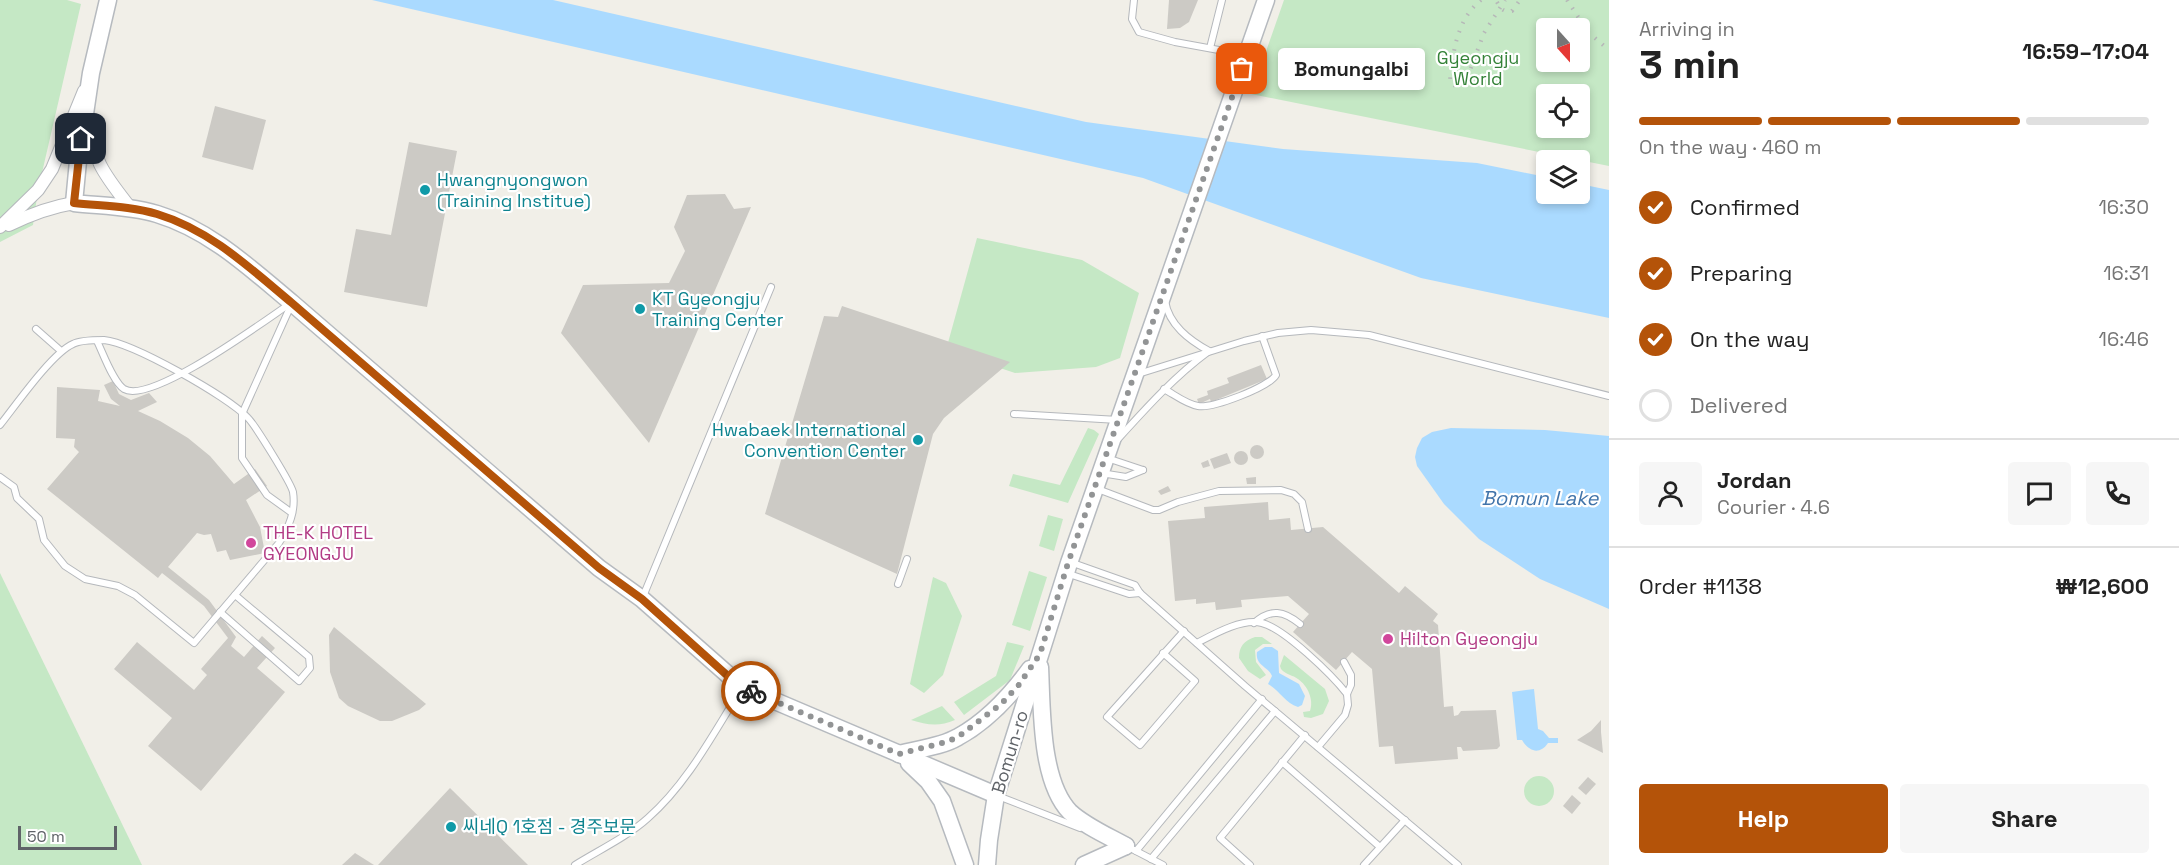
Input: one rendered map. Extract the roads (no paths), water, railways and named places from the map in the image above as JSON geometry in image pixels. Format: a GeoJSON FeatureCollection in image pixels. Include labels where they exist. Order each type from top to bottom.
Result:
{"type":"FeatureCollection","features":[{"type":"Feature","properties":{"kind":"main road"},"geometry":{"type":"LineString","coordinates":[[108,0],[91,73],[74,203],[154,213],[207,236],[292,303],[599,568],[642,599],[742,687],[996,795]]}},
{"type":"Feature","properties":{"kind":"main road"},"geometry":{"type":"LineString","coordinates":[[1244,62],[1266,0]]}},
{"type":"Feature","properties":{"kind":"main road","name":"Bomun-ro"},"geometry":{"type":"LineString","coordinates":[[987,865],[996,795],[1067,567],[1244,62]]}},
{"type":"Feature","properties":{"kind":"main road"},"geometry":{"type":"LineString","coordinates":[[899,754],[958,737],[1001,704],[1018,686],[1040,654]]}},
{"type":"Feature","properties":{"kind":"main road"},"geometry":{"type":"LineString","coordinates":[[1040,654],[1046,755],[1058,792],[1070,812],[1131,849]]}},
{"type":"Feature","properties":{"kind":"main road"},"geometry":{"type":"LineString","coordinates":[[899,754],[928,781],[942,801],[965,865]]}},
{"type":"Feature","properties":{"kind":"main road"},"geometry":{"type":"LineString","coordinates":[[1084,865],[1131,849]]}},
{"type":"Feature","properties":{"kind":"street"},"geometry":{"type":"LineString","coordinates":[[91,73],[90,133],[96,158],[105,176],[132,210]]}},
{"type":"Feature","properties":{"kind":"street"},"geometry":{"type":"LineString","coordinates":[[0,228],[38,190],[52,169],[91,73]]}},
{"type":"Feature","properties":{"kind":"street"},"geometry":{"type":"LineString","coordinates":[[0,228],[54,206],[74,203]]}},
{"type":"Feature","properties":{"kind":"lane"},"geometry":{"type":"LineString","coordinates":[[1134,0],[1132,19],[1139,32],[1210,48],[1244,62]]}},
{"type":"Feature","properties":{"kind":"lane"},"geometry":{"type":"LineString","coordinates":[[1210,48],[1222,0]]}},
{"type":"Feature","properties":{"kind":"lane"},"geometry":{"type":"LineString","coordinates":[[642,599],[771,287]]}},
{"type":"Feature","properties":{"kind":"lane"},"geometry":{"type":"LineString","coordinates":[[1164,291],[1166,307],[1178,327],[1190,340],[1209,351]]}},
{"type":"Feature","properties":{"kind":"lane"},"geometry":{"type":"LineString","coordinates":[[97,341],[119,385],[133,392],[183,375],[292,303]]}},
{"type":"Feature","properties":{"kind":"lane"},"geometry":{"type":"LineString","coordinates":[[292,303],[242,414],[242,458],[267,495],[292,513]]}},
{"type":"Feature","properties":{"kind":"lane"},"geometry":{"type":"LineString","coordinates":[[36,328],[62,351]]}},
{"type":"Feature","properties":{"kind":"lane"},"geometry":{"type":"LineString","coordinates":[[1134,375],[1262,336],[1311,330],[1369,335],[1609,396]]}},
{"type":"Feature","properties":{"kind":"lane"},"geometry":{"type":"LineString","coordinates":[[1164,389],[1190,404],[1203,407],[1217,404],[1266,384],[1276,375],[1262,336]]}},
{"type":"Feature","properties":{"kind":"lane"},"geometry":{"type":"LineString","coordinates":[[0,425],[56,355],[74,343],[106,340],[156,359],[213,393],[248,418],[292,489],[294,508],[288,528],[279,543],[194,643],[135,595],[118,586],[85,579],[65,566],[44,540],[39,519],[16,498],[14,487],[0,477]]}},
{"type":"Feature","properties":{"kind":"lane"},"geometry":{"type":"LineString","coordinates":[[1097,481],[1126,477],[1143,470],[1107,453],[1164,389],[1209,351]]}},
{"type":"Feature","properties":{"kind":"lane"},"geometry":{"type":"LineString","coordinates":[[0,412],[6,417]]}},
{"type":"Feature","properties":{"kind":"lane"},"geometry":{"type":"LineString","coordinates":[[1014,414],[1119,420]]}},
{"type":"Feature","properties":{"kind":"lane"},"geometry":{"type":"LineString","coordinates":[[1097,481],[1152,510],[1219,491],[1281,490],[1294,494],[1302,502],[1308,529]]}},
{"type":"Feature","properties":{"kind":"lane"},"geometry":{"type":"LineString","coordinates":[[898,584],[907,559]]}},
{"type":"Feature","properties":{"kind":"lane"},"geometry":{"type":"LineString","coordinates":[[1067,567],[1129,594],[1140,593]]}},
{"type":"Feature","properties":{"kind":"lane"},"geometry":{"type":"LineString","coordinates":[[1067,567],[1135,585],[1140,593],[1275,711],[1458,865]]}},
{"type":"Feature","properties":{"kind":"lane"},"geometry":{"type":"LineString","coordinates":[[220,612],[299,681],[310,668],[309,657],[235,595]]}},
{"type":"Feature","properties":{"kind":"lane"},"geometry":{"type":"LineString","coordinates":[[1253,623],[1260,617],[1280,613],[1287,614],[1300,624]]}},
{"type":"Feature","properties":{"kind":"lane"},"geometry":{"type":"LineString","coordinates":[[1197,643],[1220,630],[1261,623],[1276,629],[1336,681],[1347,694]]}},
{"type":"Feature","properties":{"kind":"lane"},"geometry":{"type":"LineString","coordinates":[[1163,653],[1195,681],[1140,745],[1107,717],[1163,653],[1184,631]]}},
{"type":"Feature","properties":{"kind":"lane"},"geometry":{"type":"LineString","coordinates":[[1318,747],[1345,715],[1351,675],[1344,662]]}},
{"type":"Feature","properties":{"kind":"lane"},"geometry":{"type":"LineString","coordinates":[[575,865],[634,828],[663,805],[681,784],[742,687]]}},
{"type":"Feature","properties":{"kind":"lane"},"geometry":{"type":"LineString","coordinates":[[1131,849],[1262,699]]}},
{"type":"Feature","properties":{"kind":"lane"},"geometry":{"type":"LineString","coordinates":[[1152,859],[1275,711]]}},
{"type":"Feature","properties":{"kind":"lane"},"geometry":{"type":"LineString","coordinates":[[1250,865],[1220,838],[1305,735]]}},
{"type":"Feature","properties":{"kind":"lane"},"geometry":{"type":"LineString","coordinates":[[1282,762],[1380,847]]}},
{"type":"Feature","properties":{"kind":"lane"},"geometry":{"type":"LineString","coordinates":[[996,795],[1131,849],[1163,865]]}},
{"type":"Feature","properties":{"kind":"lane"},"geometry":{"type":"LineString","coordinates":[[1364,865],[1405,820]]}},
{"type":"Feature","properties":{"kind":"water"},"geometry":{"type":"Polygon","coordinates":[[[372,0],[553,0],[1086,122],[1283,149],[1477,163],[1536,175],[1536,204],[1590,204],[1590,186],[1609,190],[1609,318],[1421,278],[1143,178],[372,0]]]}},
{"type":"Feature","properties":{"kind":"water","name":"Bomun Lake"},"geometry":{"type":"Polygon","coordinates":[[[1451,428],[1545,430],[1609,436],[1609,609],[1540,579],[1479,539],[1444,504],[1417,466],[1415,457],[1422,438],[1432,432],[1451,428]]]}},
{"type":"Feature","properties":{"kind":"water"},"geometry":{"type":"Polygon","coordinates":[[[1265,647],[1272,647],[1278,651],[1279,673],[1299,684],[1305,696],[1302,705],[1298,707],[1293,705],[1268,684],[1272,676],[1257,657],[1257,652],[1265,647]]]}},
{"type":"Feature","properties":{"kind":"water"},"geometry":{"type":"Polygon","coordinates":[[[1534,689],[1538,729],[1549,738],[1558,738],[1558,743],[1548,743],[1538,750],[1531,749],[1522,740],[1517,740],[1512,692],[1534,689]]]}},
{"type":"Feature","properties":{"kind":"railway"},"geometry":{"type":"LineString","coordinates":[[1481,0],[1461,26],[1450,80],[1456,87],[1460,87],[1466,81],[1484,33],[1505,0]]}},
{"type":"Feature","properties":{"kind":"railway"},"geometry":{"type":"LineString","coordinates":[[1497,2],[1503,10],[1512,11],[1520,0]]}},
{"type":"Feature","properties":{"kind":"railway"},"geometry":{"type":"LineString","coordinates":[[1567,0],[1588,32],[1609,50]]}},
{"type":"Feature","properties":{"kind":"place","name":"Bomungalbi"},"geometry":{"type":"Point","coordinates":[1242,69]}},
{"type":"Feature","properties":{"kind":"place","name":"Hwangnyongwon (Training Institue)"},"geometry":{"type":"Point","coordinates":[425,190]}},
{"type":"Feature","properties":{"kind":"place","name":"KT Gyeongju Training Center"},"geometry":{"type":"Point","coordinates":[640,309]}},
{"type":"Feature","properties":{"kind":"place","name":"Hwabaek International Convention Center"},"geometry":{"type":"Point","coordinates":[918,440]}},
{"type":"Feature","properties":{"kind":"place","name":"THE-K HOTEL GYEONGJU"},"geometry":{"type":"Point","coordinates":[251,543]}},
{"type":"Feature","properties":{"kind":"place","name":"Hilton Gyeongju"},"geometry":{"type":"Point","coordinates":[1388,639]}},
{"type":"Feature","properties":{"kind":"place","name":"씨네Q 1호점 - 경주보문"},"geometry":{"type":"Point","coordinates":[451,827]}},
{"type":"Feature","properties":{"kind":"park label","name":"Gyeongju World"},"geometry":{"type":"Point","coordinates":[1478,68]}}]}
